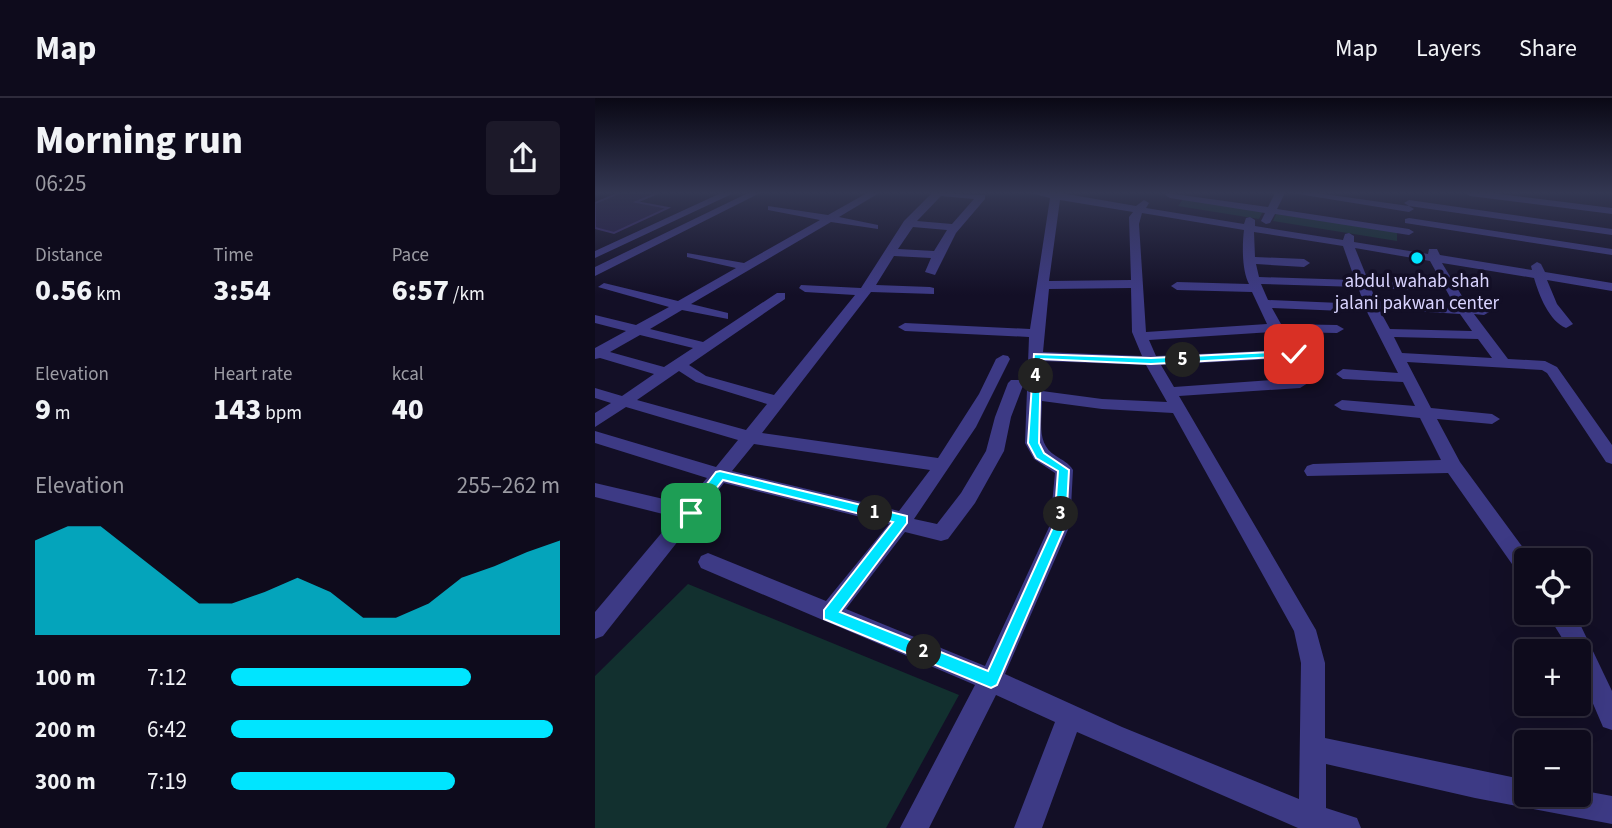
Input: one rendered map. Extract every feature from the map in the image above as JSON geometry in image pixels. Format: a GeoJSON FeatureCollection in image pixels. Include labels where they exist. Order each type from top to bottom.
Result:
{"type":"FeatureCollection","features":[{"type":"Feature","properties":{"kind":"street"},"geometry":{"type":"LineString","coordinates":[[595,255],[655,227]]}},
{"type":"Feature","properties":{"kind":"street"},"geometry":{"type":"LineString","coordinates":[[595,272],[686,227]]}},
{"type":"Feature","properties":{"kind":"street"},"geometry":{"type":"LineString","coordinates":[[596,353],[815,227]]}},
{"type":"Feature","properties":{"kind":"street"},"geometry":{"type":"LineString","coordinates":[[595,629],[691,513],[865,290],[906,227]]}},
{"type":"Feature","properties":{"kind":"street"},"geometry":{"type":"LineString","coordinates":[[931,272],[953,227]]}},
{"type":"Feature","properties":{"kind":"street"},"geometry":{"type":"LineString","coordinates":[[914,828],[991,680],[1060,525],[1064,470],[1035,450],[1036,333],[1052,227]]}},
{"type":"Feature","properties":{"kind":"street"},"geometry":{"type":"LineString","coordinates":[[1134,227],[1141,336],[1151,361],[1305,630],[1313,663],[1312,823]]}},
{"type":"Feature","properties":{"kind":"street"},"geometry":{"type":"LineString","coordinates":[[1035,395],[1102,404],[1174,400],[1304,377],[1294,354],[1262,304],[1254,284],[1250,227]]}},
{"type":"Feature","properties":{"kind":"street"},"geometry":{"type":"LineString","coordinates":[[1269,227],[1434,254],[1612,278]]}},
{"type":"Feature","properties":{"kind":"street"},"geometry":{"type":"LineString","coordinates":[[1286,227],[1348,240],[1408,246],[1434,254]]}},
{"type":"Feature","properties":{"kind":"street"},"geometry":{"type":"LineString","coordinates":[[1408,246],[1409,227]]}},
{"type":"Feature","properties":{"kind":"street"},"geometry":{"type":"LineString","coordinates":[[1474,227],[1526,239],[1612,252]]}},
{"type":"Feature","properties":{"kind":"street"},"geometry":{"type":"LineString","coordinates":[[1523,227],[1551,309],[1566,324]]}},
{"type":"Feature","properties":{"kind":"street"},"geometry":{"type":"LineString","coordinates":[[1577,227],[1612,232]]}},
{"type":"Feature","properties":{"kind":"street"},"geometry":{"type":"LineString","coordinates":[[1348,240],[1371,307],[1425,413],[1454,466],[1514,551]]}},
{"type":"Feature","properties":{"kind":"street"},"geometry":{"type":"LineString","coordinates":[[891,252],[937,255]]}},
{"type":"Feature","properties":{"kind":"street"},"geometry":{"type":"LineString","coordinates":[[1434,254],[1437,267],[1464,310],[1503,363]]}},
{"type":"Feature","properties":{"kind":"street"},"geometry":{"type":"LineString","coordinates":[[691,255],[745,267]]}},
{"type":"Feature","properties":{"kind":"street"},"geometry":{"type":"LineString","coordinates":[[1251,260],[1304,263]]}},
{"type":"Feature","properties":{"kind":"street"},"geometry":{"type":"LineString","coordinates":[[1536,269],[1612,287]]}},
{"type":"Feature","properties":{"kind":"street"},"geometry":{"type":"LineString","coordinates":[[1177,286],[1362,283],[1422,286]]}},
{"type":"Feature","properties":{"kind":"street"},"geometry":{"type":"LineString","coordinates":[[1044,285],[1137,284]]}},
{"type":"Feature","properties":{"kind":"street"},"geometry":{"type":"LineString","coordinates":[[604,288],[723,316]]}},
{"type":"Feature","properties":{"kind":"street"},"geometry":{"type":"LineString","coordinates":[[805,288],[930,291]]}},
{"type":"Feature","properties":{"kind":"street"},"geometry":{"type":"LineString","coordinates":[[595,421],[781,296]]}},
{"type":"Feature","properties":{"kind":"street"},"geometry":{"type":"LineString","coordinates":[[1262,304],[1484,311]]}},
{"type":"Feature","properties":{"kind":"street"},"geometry":{"type":"LineString","coordinates":[[595,319],[705,347]]}},
{"type":"Feature","properties":{"kind":"street"},"geometry":{"type":"LineString","coordinates":[[905,327],[1036,333]]}},
{"type":"Feature","properties":{"kind":"street"},"geometry":{"type":"LineString","coordinates":[[1141,336],[1276,328],[1337,329]]}},
{"type":"Feature","properties":{"kind":"street"},"geometry":{"type":"LineString","coordinates":[[1384,333],[1481,335]]}},
{"type":"Feature","properties":{"kind":"street"},"geometry":{"type":"LineString","coordinates":[[596,353],[673,369],[776,401]]}},
{"type":"Feature","properties":{"kind":"street"},"geometry":{"type":"LineString","coordinates":[[1037,356],[1151,361],[1294,354]]}},
{"type":"Feature","properties":{"kind":"street"},"geometry":{"type":"LineString","coordinates":[[1398,357],[1534,364],[1552,370],[1612,458]]}},
{"type":"Feature","properties":{"kind":"street"},"geometry":{"type":"LineString","coordinates":[[829,614],[942,465],[985,399],[1003,359]]}},
{"type":"Feature","properties":{"kind":"street"},"geometry":{"type":"LineString","coordinates":[[1343,374],[1409,378]]}},
{"type":"Feature","properties":{"kind":"street"},"geometry":{"type":"LineString","coordinates":[[595,437],[720,475],[941,533],[968,498],[995,451],[1003,417],[1016,383]]}},
{"type":"Feature","properties":{"kind":"street"},"geometry":{"type":"LineString","coordinates":[[595,393],[748,437],[942,465]]}},
{"type":"Feature","properties":{"kind":"street"},"geometry":{"type":"LineString","coordinates":[[1342,405],[1492,419]]}},
{"type":"Feature","properties":{"kind":"street"},"geometry":{"type":"LineString","coordinates":[[1313,471],[1454,466]]}},
{"type":"Feature","properties":{"kind":"street"},"geometry":{"type":"LineString","coordinates":[[595,490],[691,513]]}},
{"type":"Feature","properties":{"kind":"street"},"geometry":{"type":"LineString","coordinates":[[708,562],[991,680],[1312,823],[1347,828]]}},
{"type":"Feature","properties":{"kind":"street"},"geometry":{"type":"LineString","coordinates":[[1567,625],[1612,718]]}},
{"type":"Feature","properties":{"kind":"street"},"geometry":{"type":"LineString","coordinates":[[1028,828],[1070,716]]}},
{"type":"Feature","properties":{"kind":"street"},"geometry":{"type":"LineString","coordinates":[[1313,748],[1514,791]]}},
{"type":"Feature","properties":{"kind":"street"},"geometry":{"type":"LineString","coordinates":[[1591,806],[1612,810]]}},
{"type":"Feature","properties":{"kind":"green space"},"geometry":{"type":"Polygon","coordinates":[[[1311,227],[1364,227],[1397,232],[1397,241],[1311,227]]]}},
{"type":"Feature","properties":{"kind":"green space"},"geometry":{"type":"Polygon","coordinates":[[[688,584],[959,695],[886,828],[595,828],[595,676],[688,584]]]}},
{"type":"Feature","properties":{"kind":"building"},"geometry":{"type":"Polygon","coordinates":[[[595,227],[627,227],[614,233],[595,227]]]}},
{"type":"Feature","properties":{"kind":"place","name":"abdul wahab shah jalani pakwan center"},"geometry":{"type":"Point","coordinates":[1417,258]}},
{"type":"Feature","properties":{"kind":"route"},"geometry":{"type":"LineString","coordinates":[[691,513],[720,475],[903,520],[829,614],[991,680],[1060,525],[1064,470],[1040,455],[1033,443],[1037,356],[1151,361],[1294,354]]}}]}
